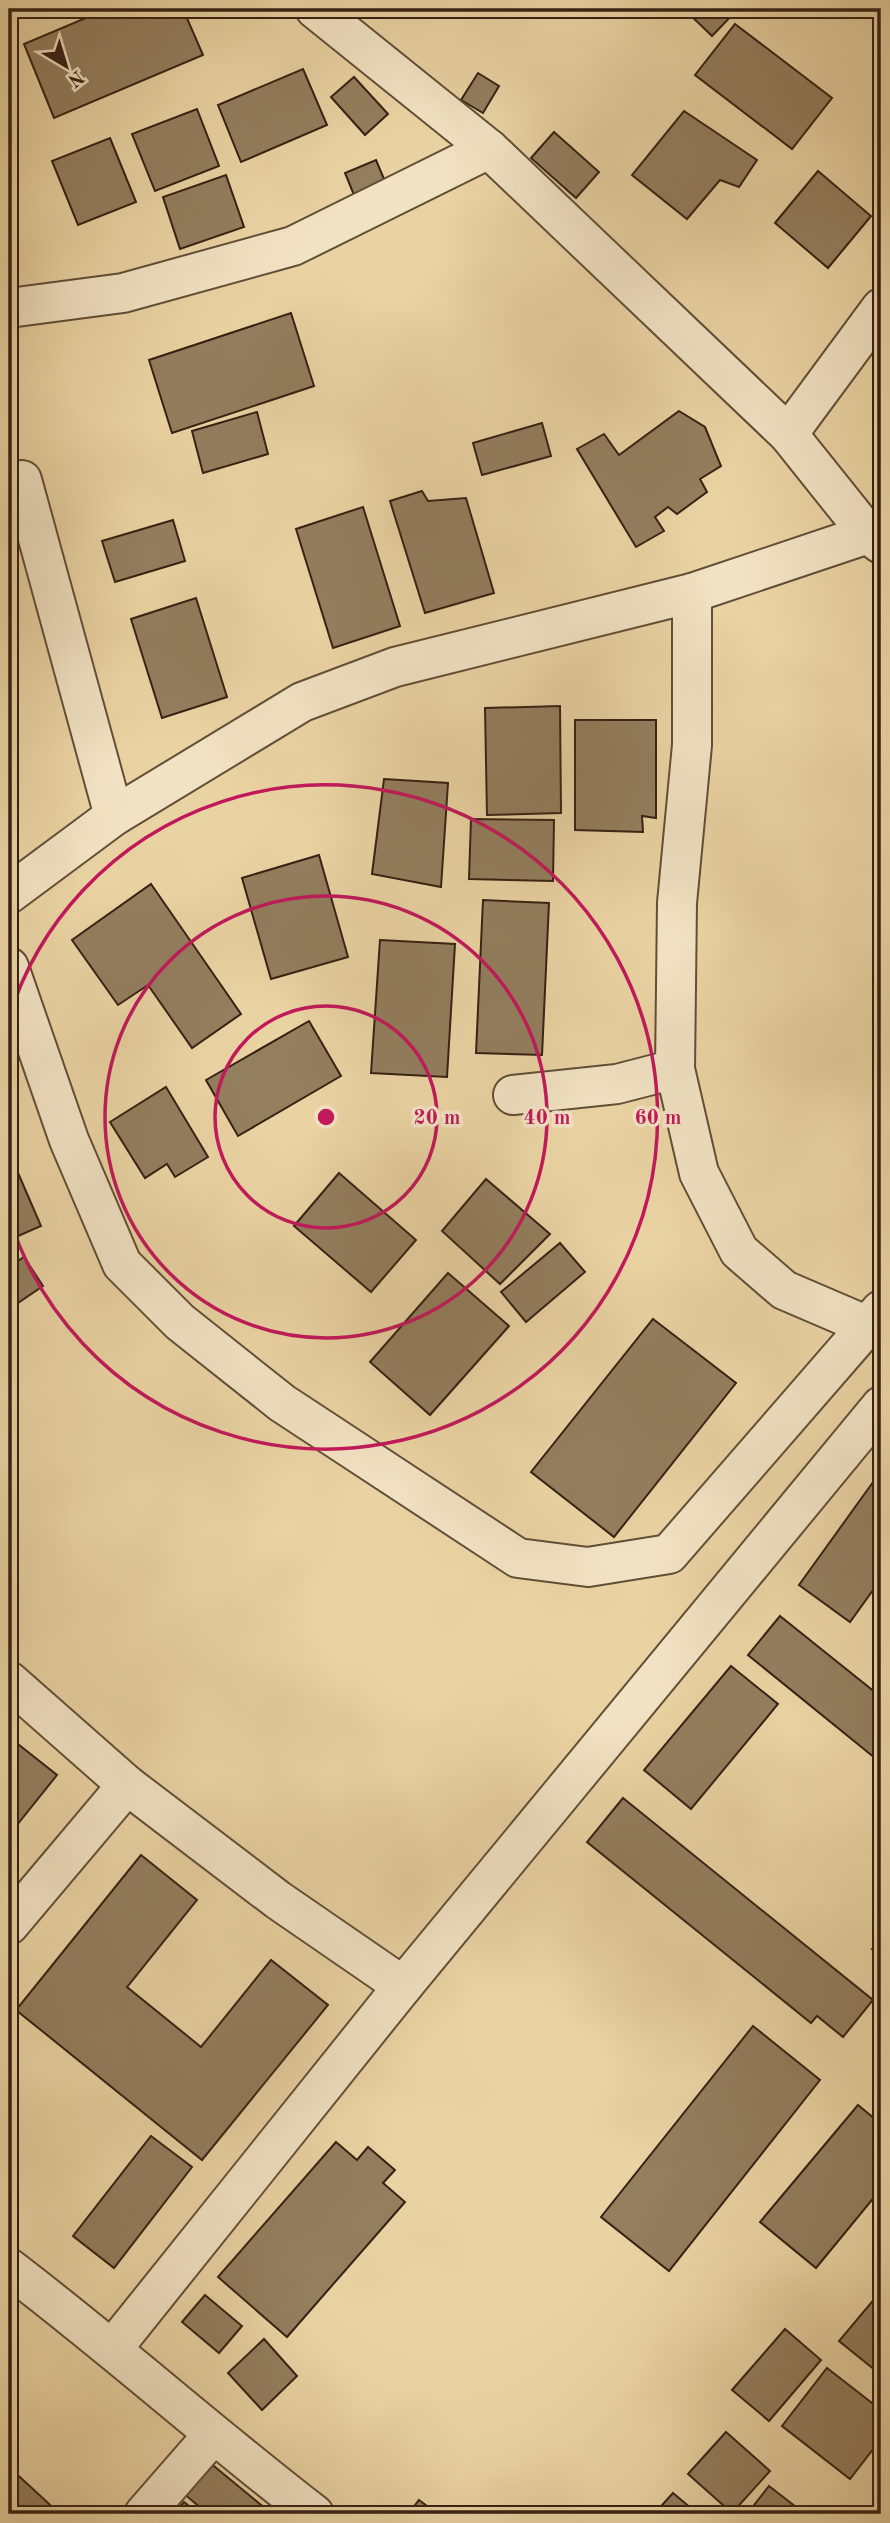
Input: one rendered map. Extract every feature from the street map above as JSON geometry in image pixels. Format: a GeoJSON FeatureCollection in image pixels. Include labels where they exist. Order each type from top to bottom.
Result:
{"type":"FeatureCollection","features":[{"type":"Feature","properties":{"kind":"street"},"geometry":{"type":"LineString","coordinates":[[9,894],[114,816],[302,702],[395,667],[692,593],[875,539],[789,434],[489,149],[314,9]]}},
{"type":"Feature","properties":{"kind":"street"},"geometry":{"type":"LineString","coordinates":[[9,308],[122,293],[293,247],[489,149]]}},
{"type":"Feature","properties":{"kind":"street"},"geometry":{"type":"LineString","coordinates":[[789,434],[881,308]]}},
{"type":"Feature","properties":{"kind":"street"},"geometry":{"type":"LineString","coordinates":[[22,480],[114,816]]}},
{"type":"Feature","properties":{"kind":"street"},"geometry":{"type":"LineString","coordinates":[[9,967],[69,1140],[122,1264],[180,1322],[282,1403],[518,1558],[588,1567],[669,1554],[875,1318],[784,1290],[739,1251],[699,1173],[675,1069],[677,902],[692,745],[692,593]]}},
{"type":"Feature","properties":{"kind":"street"},"geometry":{"type":"LineString","coordinates":[[513,1095],[618,1084],[675,1069]]}},
{"type":"Feature","properties":{"kind":"street"},"geometry":{"type":"LineString","coordinates":[[113,2348],[403,1986],[881,1406]]}},
{"type":"Feature","properties":{"kind":"street"},"geometry":{"type":"LineString","coordinates":[[9,1681],[127,1785],[278,1900],[403,1986]]}},
{"type":"Feature","properties":{"kind":"street"},"geometry":{"type":"LineString","coordinates":[[9,1925],[127,1785]]}},
{"type":"Feature","properties":{"kind":"street"},"geometry":{"type":"LineString","coordinates":[[9,2268],[113,2348],[212,2436],[314,2514]]}},
{"type":"Feature","properties":{"kind":"street"},"geometry":{"type":"LineString","coordinates":[[144,2514],[212,2436]]}},
{"type":"Feature","properties":{"kind":"building"},"geometry":{"type":"Polygon","coordinates":[[[107,9],[183,9],[203,55],[54,118],[24,44],[107,9]]]}},
{"type":"Feature","properties":{"kind":"building"},"geometry":{"type":"Polygon","coordinates":[[[684,9],[738,9],[712,36],[684,9]]]}},
{"type":"Feature","properties":{"kind":"building"},"geometry":{"type":"Polygon","coordinates":[[[735,24],[832,98],[792,149],[695,75],[735,24]]]}},
{"type":"Feature","properties":{"kind":"building"},"geometry":{"type":"Polygon","coordinates":[[[303,69],[327,125],[241,162],[218,105],[303,69]]]}},
{"type":"Feature","properties":{"kind":"building"},"geometry":{"type":"Polygon","coordinates":[[[478,73],[499,86],[483,113],[461,100],[478,73]]]}},
{"type":"Feature","properties":{"kind":"building"},"geometry":{"type":"Polygon","coordinates":[[[354,77],[388,114],[365,135],[331,97],[354,77]]]}},
{"type":"Feature","properties":{"kind":"building"},"geometry":{"type":"Polygon","coordinates":[[[197,109],[219,166],[155,191],[132,134],[197,109]]]}},
{"type":"Feature","properties":{"kind":"building"},"geometry":{"type":"Polygon","coordinates":[[[684,111],[757,160],[739,187],[720,180],[687,219],[632,175],[684,111]]]}},
{"type":"Feature","properties":{"kind":"building"},"geometry":{"type":"Polygon","coordinates":[[[554,132],[599,172],[576,198],[531,158],[554,132]]]}},
{"type":"Feature","properties":{"kind":"building"},"geometry":{"type":"Polygon","coordinates":[[[110,138],[136,202],[78,225],[52,161],[110,138]]]}},
{"type":"Feature","properties":{"kind":"building"},"geometry":{"type":"Polygon","coordinates":[[[9,141],[16,141],[17,258],[9,258],[9,141]]]}},
{"type":"Feature","properties":{"kind":"building"},"geometry":{"type":"Polygon","coordinates":[[[376,160],[387,186],[356,200],[345,173],[376,160]]]}},
{"type":"Feature","properties":{"kind":"building"},"geometry":{"type":"Polygon","coordinates":[[[818,171],[871,216],[828,268],[775,223],[818,171]]]}},
{"type":"Feature","properties":{"kind":"building"},"geometry":{"type":"Polygon","coordinates":[[[226,175],[244,227],[180,249],[163,197],[226,175]]]}},
{"type":"Feature","properties":{"kind":"building"},"geometry":{"type":"Polygon","coordinates":[[[291,313],[314,386],[172,433],[149,360],[291,313]]]}},
{"type":"Feature","properties":{"kind":"building"},"geometry":{"type":"Polygon","coordinates":[[[679,411],[705,427],[721,466],[700,479],[707,492],[677,514],[668,507],[655,517],[664,531],[636,547],[577,449],[604,434],[619,455],[679,411]]]}},
{"type":"Feature","properties":{"kind":"building"},"geometry":{"type":"Polygon","coordinates":[[[257,412],[268,454],[203,473],[192,431],[257,412]]]}},
{"type":"Feature","properties":{"kind":"building"},"geometry":{"type":"Polygon","coordinates":[[[542,423],[551,456],[482,475],[473,443],[542,423]]]}},
{"type":"Feature","properties":{"kind":"building"},"geometry":{"type":"Polygon","coordinates":[[[422,491],[428,501],[466,498],[494,593],[425,613],[390,501],[422,491]]]}},
{"type":"Feature","properties":{"kind":"building"},"geometry":{"type":"Polygon","coordinates":[[[363,507],[400,626],[333,648],[296,529],[363,507]]]}},
{"type":"Feature","properties":{"kind":"building"},"geometry":{"type":"Polygon","coordinates":[[[173,520],[185,561],[115,582],[102,541],[173,520]]]}},
{"type":"Feature","properties":{"kind":"building"},"geometry":{"type":"Polygon","coordinates":[[[196,598],[227,697],[162,718],[131,619],[196,598]]]}},
{"type":"Feature","properties":{"kind":"building"},"geometry":{"type":"Polygon","coordinates":[[[560,706],[561,813],[487,815],[485,708],[560,706]]]}},
{"type":"Feature","properties":{"kind":"building"},"geometry":{"type":"Polygon","coordinates":[[[575,720],[656,720],[656,818],[642,816],[643,832],[575,830],[575,720]]]}},
{"type":"Feature","properties":{"kind":"building"},"geometry":{"type":"Polygon","coordinates":[[[384,779],[448,783],[441,887],[372,874],[384,779]]]}},
{"type":"Feature","properties":{"kind":"building"},"geometry":{"type":"Polygon","coordinates":[[[471,819],[554,820],[553,881],[469,879],[471,819]]]}},
{"type":"Feature","properties":{"kind":"building"},"geometry":{"type":"Polygon","coordinates":[[[319,855],[348,957],[271,979],[242,878],[319,855]]]}},
{"type":"Feature","properties":{"kind":"building"},"geometry":{"type":"Polygon","coordinates":[[[151,884],[241,1014],[192,1048],[148,985],[118,1005],[72,940],[151,884]]]}},
{"type":"Feature","properties":{"kind":"building"},"geometry":{"type":"Polygon","coordinates":[[[483,900],[549,903],[542,1055],[476,1053],[483,900]]]}},
{"type":"Feature","properties":{"kind":"building"},"geometry":{"type":"Polygon","coordinates":[[[380,940],[455,944],[447,1077],[371,1073],[380,940]]]}},
{"type":"Feature","properties":{"kind":"building"},"geometry":{"type":"Polygon","coordinates":[[[309,1021],[341,1076],[238,1136],[206,1080],[309,1021]]]}},
{"type":"Feature","properties":{"kind":"building"},"geometry":{"type":"Polygon","coordinates":[[[166,1087],[208,1157],[175,1177],[167,1164],[145,1178],[110,1122],[166,1087]]]}},
{"type":"Feature","properties":{"kind":"building"},"geometry":{"type":"Polygon","coordinates":[[[9,1152],[41,1226],[9,1240],[9,1152]]]}},
{"type":"Feature","properties":{"kind":"building"},"geometry":{"type":"Polygon","coordinates":[[[339,1173],[416,1240],[371,1292],[294,1226],[339,1173]]]}},
{"type":"Feature","properties":{"kind":"building"},"geometry":{"type":"Polygon","coordinates":[[[486,1179],[550,1234],[500,1284],[442,1231],[486,1179]]]}},
{"type":"Feature","properties":{"kind":"building"},"geometry":{"type":"Polygon","coordinates":[[[560,1243],[585,1272],[526,1322],[501,1292],[560,1243]]]}},
{"type":"Feature","properties":{"kind":"building"},"geometry":{"type":"Polygon","coordinates":[[[24,1257],[43,1286],[9,1309],[9,1267],[24,1257]]]}},
{"type":"Feature","properties":{"kind":"building"},"geometry":{"type":"Polygon","coordinates":[[[448,1273],[509,1326],[430,1415],[370,1362],[448,1273]]]}},
{"type":"Feature","properties":{"kind":"building"},"geometry":{"type":"Polygon","coordinates":[[[653,1319],[736,1383],[614,1537],[531,1472],[653,1319]]]}},
{"type":"Feature","properties":{"kind":"building"},"geometry":{"type":"Polygon","coordinates":[[[881,1471],[881,1579],[850,1622],[799,1585],[881,1471]]]}},
{"type":"Feature","properties":{"kind":"building"},"geometry":{"type":"Polygon","coordinates":[[[780,1616],[881,1697],[881,1763],[748,1655],[780,1616]]]}},
{"type":"Feature","properties":{"kind":"building"},"geometry":{"type":"Polygon","coordinates":[[[731,1666],[778,1704],[691,1809],[644,1770],[731,1666]]]}},
{"type":"Feature","properties":{"kind":"building"},"geometry":{"type":"Polygon","coordinates":[[[9,1737],[57,1775],[9,1835],[9,1737]]]}},
{"type":"Feature","properties":{"kind":"building"},"geometry":{"type":"Polygon","coordinates":[[[623,1798],[873,2000],[843,2037],[817,2016],[811,2023],[587,1842],[623,1798]]]}},
{"type":"Feature","properties":{"kind":"building"},"geometry":{"type":"Polygon","coordinates":[[[141,1855],[197,1900],[127,1987],[201,2047],[271,1960],[328,2005],[202,2160],[16,2010],[141,1855]]]}},
{"type":"Feature","properties":{"kind":"building"},"geometry":{"type":"Polygon","coordinates":[[[881,1938],[881,1956],[872,1949],[881,1938]]]}},
{"type":"Feature","properties":{"kind":"building"},"geometry":{"type":"Polygon","coordinates":[[[753,2026],[820,2080],[669,2271],[601,2217],[753,2026]]]}},
{"type":"Feature","properties":{"kind":"building"},"geometry":{"type":"Polygon","coordinates":[[[858,2105],[881,2124],[881,2189],[816,2268],[760,2222],[858,2105]]]}},
{"type":"Feature","properties":{"kind":"building"},"geometry":{"type":"Polygon","coordinates":[[[151,2136],[192,2167],[114,2268],[73,2236],[151,2136]]]}},
{"type":"Feature","properties":{"kind":"building"},"geometry":{"type":"Polygon","coordinates":[[[336,2142],[357,2160],[368,2147],[395,2170],[383,2183],[405,2202],[287,2337],[218,2277],[336,2142]]]}},
{"type":"Feature","properties":{"kind":"building"},"geometry":{"type":"Polygon","coordinates":[[[881,2291],[881,2375],[839,2341],[881,2291]]]}},
{"type":"Feature","properties":{"kind":"building"},"geometry":{"type":"Polygon","coordinates":[[[205,2295],[242,2326],[219,2353],[182,2322],[205,2295]]]}},
{"type":"Feature","properties":{"kind":"building"},"geometry":{"type":"Polygon","coordinates":[[[785,2329],[821,2360],[769,2421],[732,2390],[785,2329]]]}},
{"type":"Feature","properties":{"kind":"building"},"geometry":{"type":"Polygon","coordinates":[[[264,2339],[297,2376],[262,2410],[228,2373],[264,2339]]]}},
{"type":"Feature","properties":{"kind":"building"},"geometry":{"type":"Polygon","coordinates":[[[827,2368],[881,2410],[881,2439],[850,2479],[782,2426],[827,2368]]]}},
{"type":"Feature","properties":{"kind":"building"},"geometry":{"type":"Polygon","coordinates":[[[726,2432],[770,2471],[732,2513],[688,2474],[726,2432]]]}},
{"type":"Feature","properties":{"kind":"building"},"geometry":{"type":"Polygon","coordinates":[[[209,2462],[272,2514],[208,2514],[183,2493],[209,2462]]]}},
{"type":"Feature","properties":{"kind":"building"},"geometry":{"type":"Polygon","coordinates":[[[9,2467],[60,2514],[9,2514],[9,2467]]]}},
{"type":"Feature","properties":{"kind":"building"},"geometry":{"type":"Polygon","coordinates":[[[769,2486],[805,2514],[747,2514],[769,2486]]]}},
{"type":"Feature","properties":{"kind":"building"},"geometry":{"type":"Polygon","coordinates":[[[673,2493],[698,2514],[654,2514],[673,2493]]]}},
{"type":"Feature","properties":{"kind":"building"},"geometry":{"type":"Polygon","coordinates":[[[419,2500],[438,2514],[408,2514],[419,2500]]]}},
{"type":"Feature","properties":{"kind":"building"},"geometry":{"type":"Polygon","coordinates":[[[184,2502],[199,2514],[174,2514],[184,2502]]]}}]}
